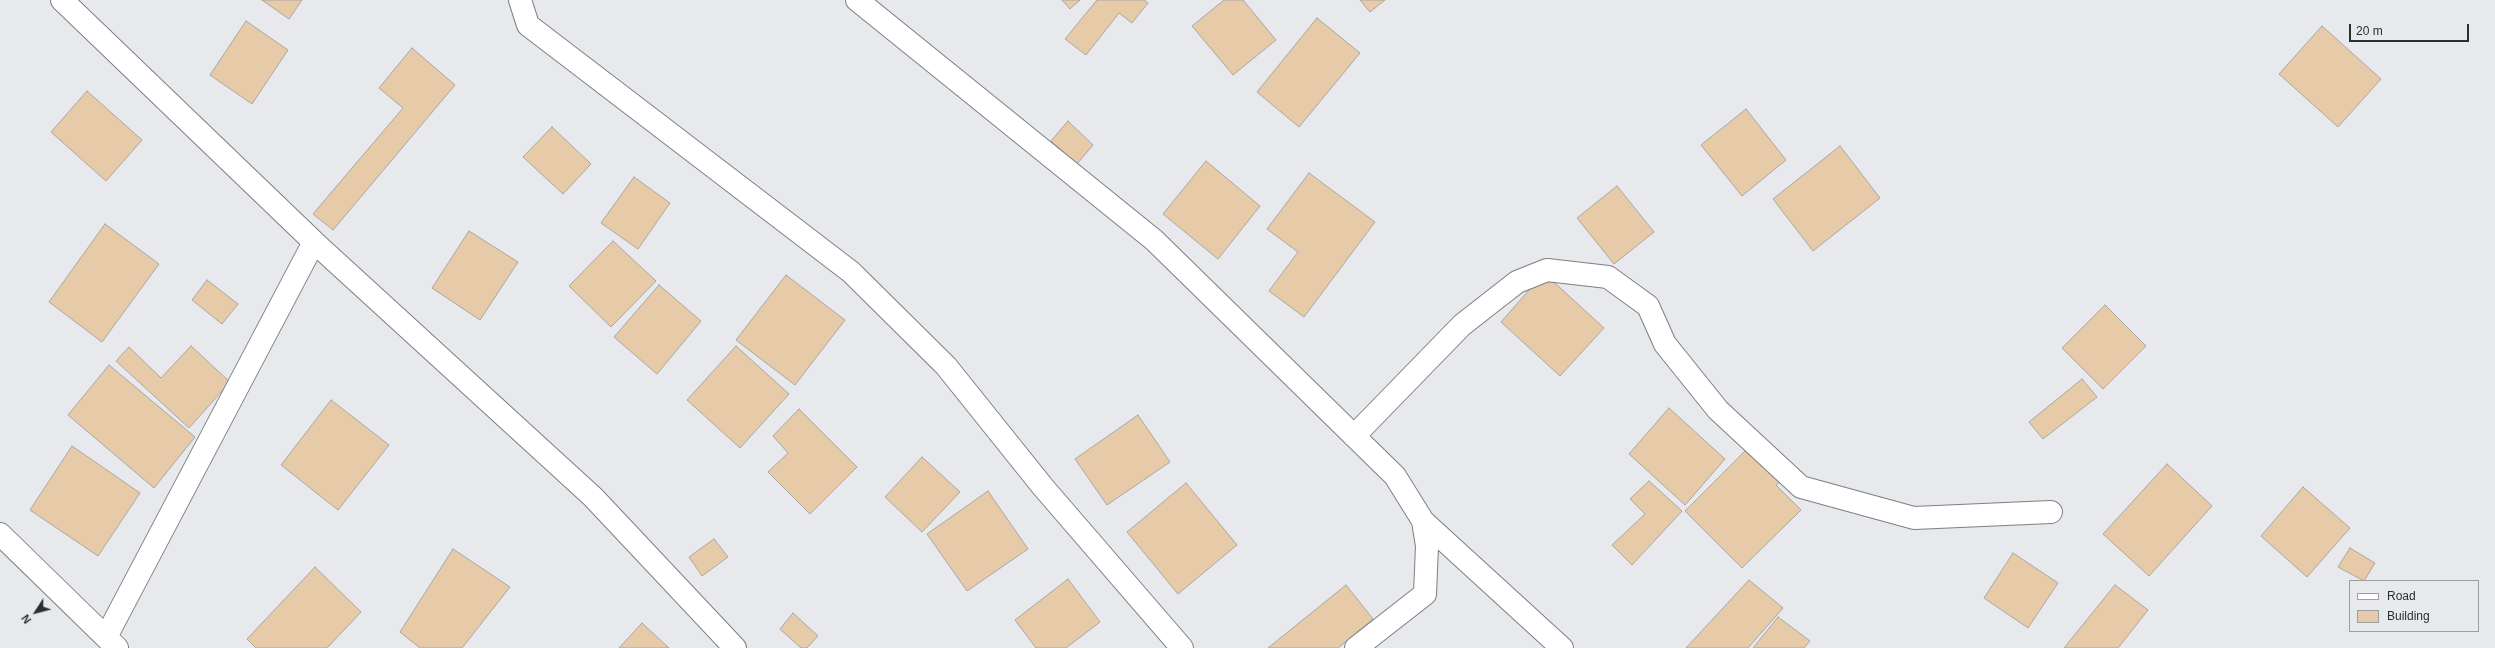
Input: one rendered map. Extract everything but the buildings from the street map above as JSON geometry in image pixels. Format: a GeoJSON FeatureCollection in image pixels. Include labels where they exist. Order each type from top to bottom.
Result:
{"type":"FeatureCollection","features":[{"type":"Feature","properties":{"kind":"street"},"geometry":{"type":"LineString","coordinates":[[62,0],[314,242],[593,497],[735,648]]}},
{"type":"Feature","properties":{"kind":"street"},"geometry":{"type":"LineString","coordinates":[[520,0],[528,25],[851,272],[946,366],[1043,487],[1182,648]]}},
{"type":"Feature","properties":{"kind":"street"},"geometry":{"type":"LineString","coordinates":[[857,0],[1154,240],[1395,476],[1423,521],[1562,648]]}},
{"type":"Feature","properties":{"kind":"street"},"geometry":{"type":"LineString","coordinates":[[0,534],[112,643],[314,242]]}},
{"type":"Feature","properties":{"kind":"street"},"geometry":{"type":"LineString","coordinates":[[1354,436],[1462,326],[1517,282],[1547,270],[1608,277],[1648,306],[1665,344],[1718,410],[1801,487],[1914,518],[2051,512]]}},
{"type":"Feature","properties":{"kind":"street"},"geometry":{"type":"LineString","coordinates":[[1356,648],[1425,594],[1427,546],[1423,521]]}}]}
